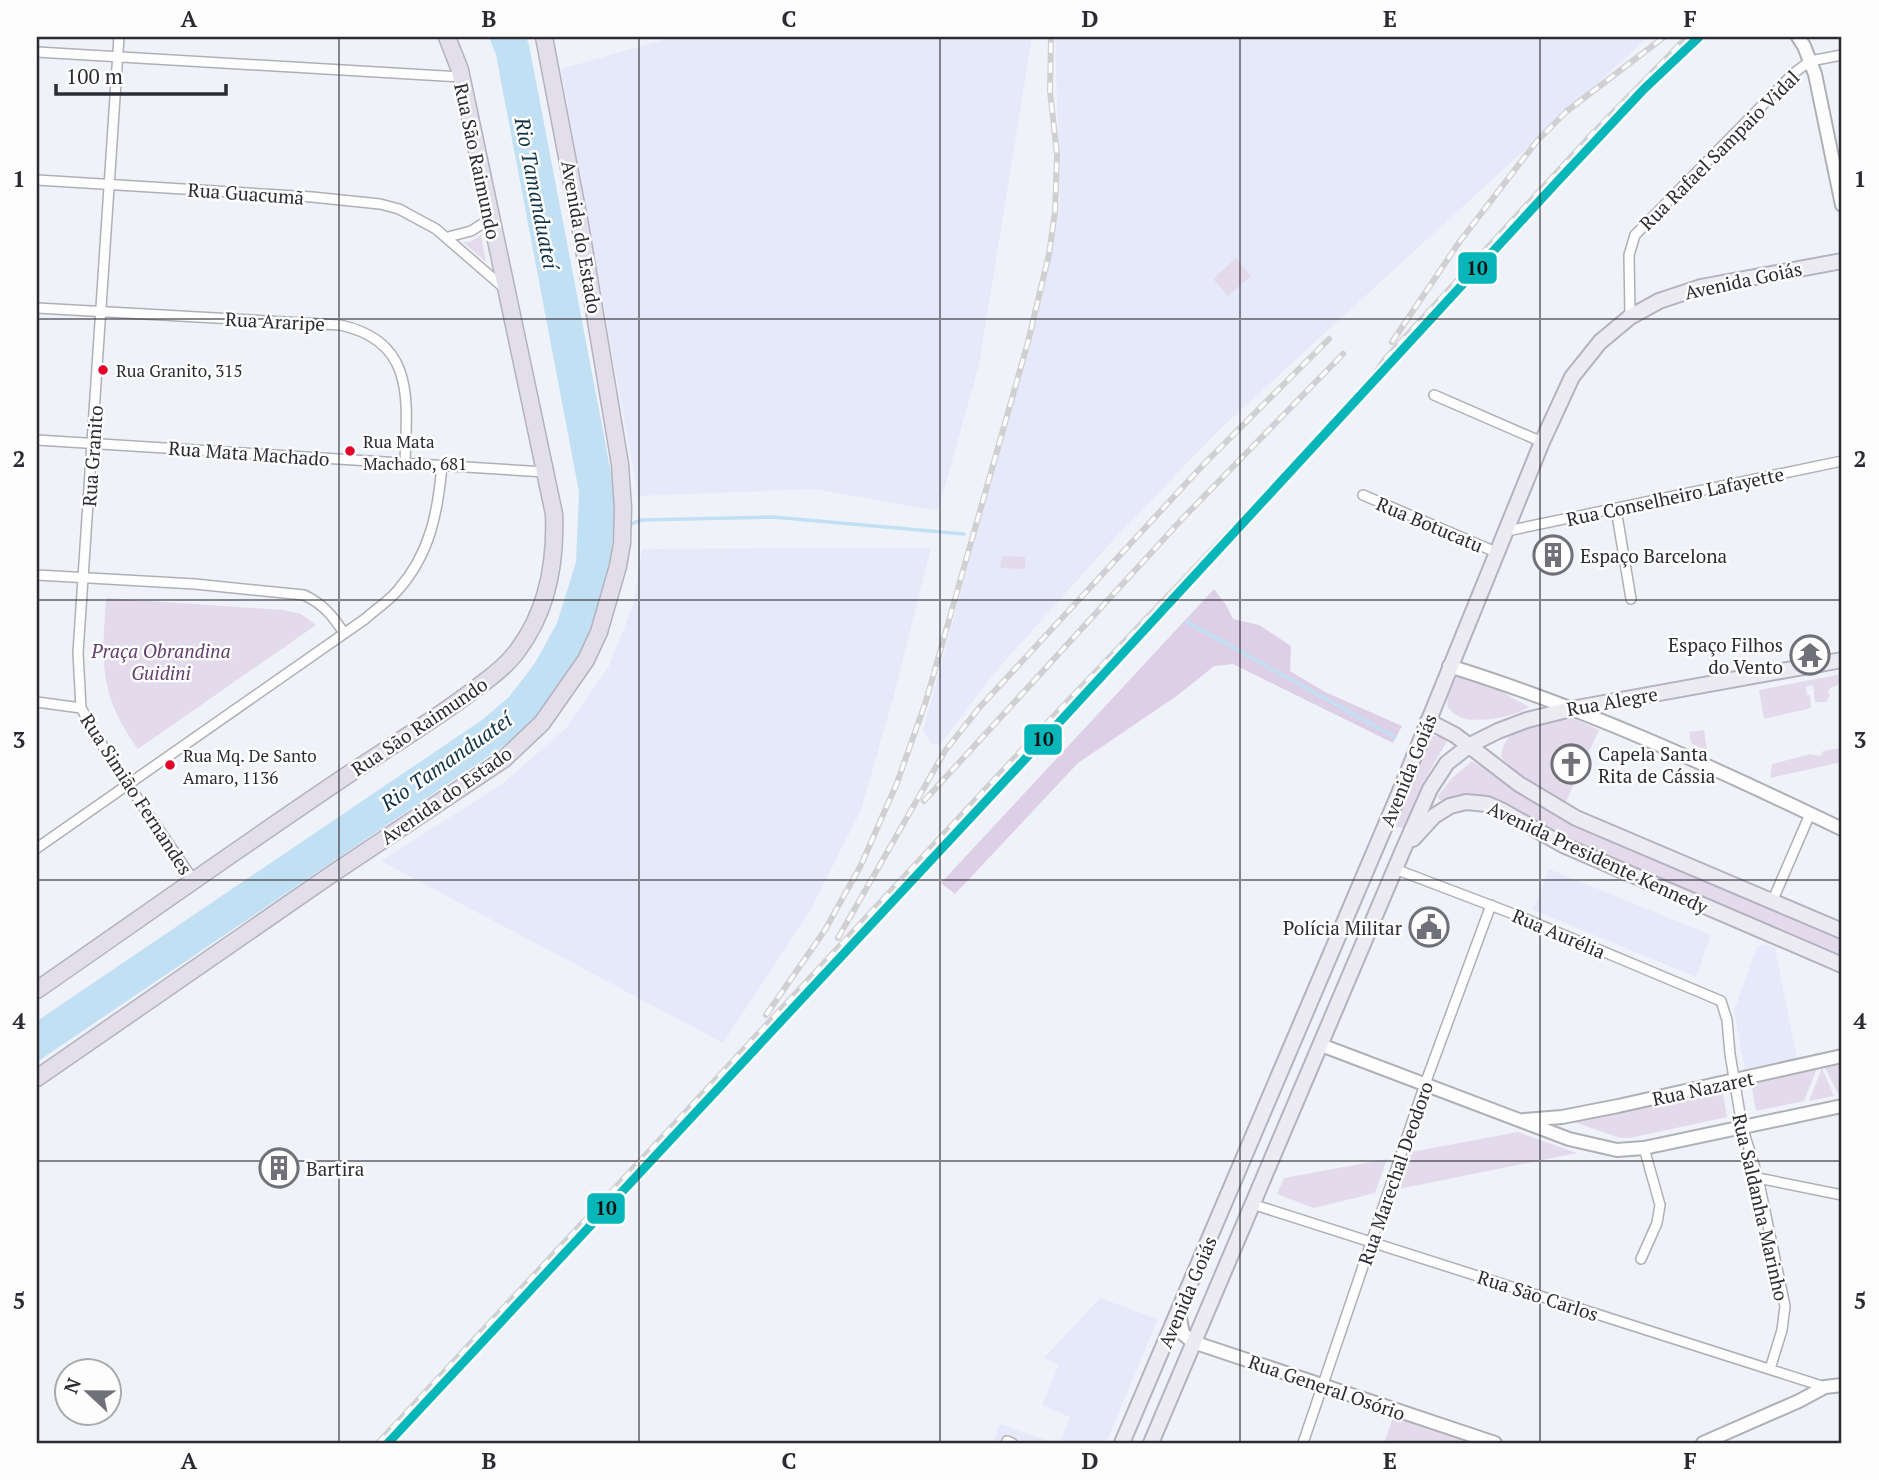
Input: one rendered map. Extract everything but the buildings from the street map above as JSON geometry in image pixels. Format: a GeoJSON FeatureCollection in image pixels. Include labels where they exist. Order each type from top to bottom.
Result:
{"type":"FeatureCollection","features":[{"type":"Feature","properties":{"kind":"highway","name":"Rua São Raimundo"},"geometry":{"type":"LineString","coordinates":[[37,990],[462,699],[517,653],[532,629],[551,574],[555,542],[554,514],[461,77],[447,37]]}},
{"type":"Feature","properties":{"kind":"highway","name":"Avenida do Estado"},"geometry":{"type":"LineString","coordinates":[[37,1078],[504,759],[542,723],[586,660],[599,632],[620,554],[623,508],[620,464],[578,214],[544,37]]}},
{"type":"Feature","properties":{"kind":"main road","name":"Avenida Goiás"},"geometry":{"type":"LineString","coordinates":[[1122,1443],[1398,796],[1542,442],[1572,377],[1586,357],[1630,317],[1659,301],[1689,290],[1842,261]]}},
{"type":"Feature","properties":{"kind":"main road","name":"Rua Alegre"},"geometry":{"type":"LineString","coordinates":[[1470,745],[1527,720],[1571,709],[1842,660]]}},
{"type":"Feature","properties":{"kind":"main road","name":"Avenida Presidente Kennedy"},"geometry":{"type":"LineString","coordinates":[[1428,721],[1470,745],[1508,777],[1576,818],[1842,931]]}},
{"type":"Feature","properties":{"kind":"main road","name":"Avenida Goiás"},"geometry":{"type":"LineString","coordinates":[[1151,1443],[1403,850],[1437,778],[1447,763],[1470,745]]}},
{"type":"Feature","properties":{"kind":"main road"},"geometry":{"type":"LineString","coordinates":[[1395,869],[1383,864],[1380,857],[1398,796]]}},
{"type":"Feature","properties":{"kind":"main road","name":"Avenida Presidente Kennedy"},"geometry":{"type":"LineString","coordinates":[[1403,850],[1422,827],[1450,806],[1466,802],[1487,804],[1563,845],[1842,965]]}},
{"type":"Feature","properties":{"kind":"street","name":"Rua Granito"},"geometry":{"type":"LineString","coordinates":[[81,708],[78,653],[107,184],[119,37]]}},
{"type":"Feature","properties":{"kind":"street"},"geometry":{"type":"LineString","coordinates":[[1798,37],[1815,74],[1842,205]]}},
{"type":"Feature","properties":{"kind":"street"},"geometry":{"type":"LineString","coordinates":[[37,52],[461,77]]}},
{"type":"Feature","properties":{"kind":"street","name":"Rua Rafael Sampaio Vidal"},"geometry":{"type":"LineString","coordinates":[[1630,317],[1629,255],[1635,235],[1794,73],[1811,61],[1842,55]]}},
{"type":"Feature","properties":{"kind":"street","name":"Rua Guacumã"},"geometry":{"type":"LineString","coordinates":[[37,180],[312,197],[380,204],[418,218],[447,237],[504,288]]}},
{"type":"Feature","properties":{"kind":"street"},"geometry":{"type":"LineString","coordinates":[[447,237],[471,231],[490,219]]}},
{"type":"Feature","properties":{"kind":"street","name":"Rua Araripe"},"geometry":{"type":"LineString","coordinates":[[37,308],[340,325],[360,329],[382,342],[399,363],[407,404],[405,463]]}},
{"type":"Feature","properties":{"kind":"street"},"geometry":{"type":"LineString","coordinates":[[1434,395],[1542,442]]}},
{"type":"Feature","properties":{"kind":"street","name":"Rua Mata Machado"},"geometry":{"type":"LineString","coordinates":[[37,440],[545,472]]}},
{"type":"Feature","properties":{"kind":"street","name":"Rua Conselheiro Lafayette"},"geometry":{"type":"LineString","coordinates":[[1507,531],[1842,461]]}},
{"type":"Feature","properties":{"kind":"street"},"geometry":{"type":"LineString","coordinates":[[38,844],[365,619],[397,592],[416,566],[427,542],[436,514],[442,465]]}},
{"type":"Feature","properties":{"kind":"street","name":"Rua Botucatu"},"geometry":{"type":"LineString","coordinates":[[1363,495],[1498,553]]}},
{"type":"Feature","properties":{"kind":"street"},"geometry":{"type":"LineString","coordinates":[[1616,509],[1631,599]]}},
{"type":"Feature","properties":{"kind":"street"},"geometry":{"type":"LineString","coordinates":[[37,575],[195,584],[303,595],[320,602],[344,633]]}},
{"type":"Feature","properties":{"kind":"street"},"geometry":{"type":"LineString","coordinates":[[1449,666],[1571,709],[1700,762],[1842,829]]}},
{"type":"Feature","properties":{"kind":"street","name":"Rua Simião Fernandes"},"geometry":{"type":"LineString","coordinates":[[37,702],[81,708],[127,783],[194,881]]}},
{"type":"Feature","properties":{"kind":"street"},"geometry":{"type":"LineString","coordinates":[[1772,902],[1810,814]]}},
{"type":"Feature","properties":{"kind":"street","name":"Rua Aurélia"},"geometry":{"type":"LineString","coordinates":[[1395,869],[1491,905],[1721,1001]]}},
{"type":"Feature","properties":{"kind":"street","name":"Rua Marechal Deodoro"},"geometry":{"type":"LineString","coordinates":[[1303,1443],[1425,1084],[1491,905]]}},
{"type":"Feature","properties":{"kind":"street","name":"Rua Saldanha Marinho"},"geometry":{"type":"LineString","coordinates":[[1721,1001],[1727,1020],[1742,1126],[1758,1178],[1785,1306],[1782,1330],[1770,1369]]}},
{"type":"Feature","properties":{"kind":"street"},"geometry":{"type":"LineString","coordinates":[[1321,1045],[1569,1139],[1617,1150],[1644,1148],[1842,1106]]}},
{"type":"Feature","properties":{"kind":"street","name":"Rua Nazaret"},"geometry":{"type":"LineString","coordinates":[[1517,1120],[1563,1116],[1734,1082],[1842,1056]]}},
{"type":"Feature","properties":{"kind":"street"},"geometry":{"type":"LineString","coordinates":[[1563,1116],[1562,1127],[1569,1139]]}},
{"type":"Feature","properties":{"kind":"street"},"geometry":{"type":"LineString","coordinates":[[1642,1259],[1657,1223],[1660,1205],[1644,1148]]}},
{"type":"Feature","properties":{"kind":"street"},"geometry":{"type":"LineString","coordinates":[[1758,1178],[1842,1195]]}},
{"type":"Feature","properties":{"kind":"street","name":"Rua São Carlos"},"geometry":{"type":"LineString","coordinates":[[1252,1203],[1825,1387]]}},
{"type":"Feature","properties":{"kind":"street"},"geometry":{"type":"LineString","coordinates":[[1179,1313],[1183,1334],[1193,1342]]}},
{"type":"Feature","properties":{"kind":"street","name":"Rua General Osório"},"geometry":{"type":"LineString","coordinates":[[1193,1342],[1494,1443]]}},
{"type":"Feature","properties":{"kind":"street"},"geometry":{"type":"LineString","coordinates":[[1703,1443],[1825,1387],[1842,1385]]}},
{"type":"Feature","properties":{"kind":"shaded area"},"geometry":{"type":"Polygon","coordinates":[[[673,37],[1032,37],[979,365],[938,511],[815,489],[638,496],[561,69],[673,37]]]}},
{"type":"Feature","properties":{"kind":"shaded area"},"geometry":{"type":"Polygon","coordinates":[[[1055,37],[1648,37],[1218,431],[1115,538],[989,679],[941,744],[932,744],[923,731],[1046,278],[1060,204],[1055,37]]]}},
{"type":"Feature","properties":{"kind":"shaded area"},"geometry":{"type":"Polygon","coordinates":[[[931,548],[895,691],[861,810],[811,909],[723,1043],[381,861],[502,784],[566,728],[609,666],[634,603],[642,549],[931,548]]]}},
{"type":"Feature","properties":{"kind":"shaded area"},"geometry":{"type":"Polygon","coordinates":[[[1214,589],[1233,619],[1259,625],[1291,646],[1290,671],[1325,692],[1402,726],[1393,743],[1233,664],[1214,666],[1178,695],[1078,763],[955,894],[941,883],[1214,589]]]}},
{"type":"Feature","properties":{"kind":"shaded area"},"geometry":{"type":"Polygon","coordinates":[[[1549,869],[1711,935],[1696,977],[1533,910],[1549,869]]]}},
{"type":"Feature","properties":{"kind":"shaded area"},"geometry":{"type":"Polygon","coordinates":[[[1764,944],[1775,948],[1797,1058],[1745,1069],[1734,1011],[1757,947],[1764,944]]]}},
{"type":"Feature","properties":{"kind":"shaded area"},"geometry":{"type":"Polygon","coordinates":[[[1100,1298],[1158,1319],[1106,1443],[1060,1443],[1070,1417],[1042,1405],[1059,1364],[1044,1358],[1100,1298]]]}},
{"type":"Feature","properties":{"kind":"shaded area"},"geometry":{"type":"Polygon","coordinates":[[[1000,1424],[1054,1443],[993,1443],[1000,1424]]]}},
{"type":"Feature","properties":{"kind":"green space"},"geometry":{"type":"Polygon","coordinates":[[[481,235],[486,262],[463,242],[470,242],[481,235]]]}},
{"type":"Feature","properties":{"kind":"green space"},"geometry":{"type":"Polygon","coordinates":[[[1236,258],[1251,276],[1228,296],[1213,279],[1236,258]]]}},
{"type":"Feature","properties":{"kind":"green space"},"geometry":{"type":"Polygon","coordinates":[[[1002,556],[1025,557],[1025,569],[1000,568],[1002,556]]]}},
{"type":"Feature","properties":{"kind":"green space","name":"Praça Obrandina Guidini"},"geometry":{"type":"Polygon","coordinates":[[[106,598],[283,610],[301,614],[316,625],[138,749],[125,729],[109,694],[104,659],[106,598]]]}},
{"type":"Feature","properties":{"kind":"green space"},"geometry":{"type":"Polygon","coordinates":[[[1458,674],[1486,683],[1529,707],[1515,714],[1490,719],[1473,720],[1460,717],[1447,706],[1458,674]]]}},
{"type":"Feature","properties":{"kind":"green space"},"geometry":{"type":"Polygon","coordinates":[[[1842,674],[1842,683],[1830,688],[1827,702],[1815,702],[1813,685],[1806,687],[1811,708],[1764,719],[1759,690],[1842,674]]]}},
{"type":"Feature","properties":{"kind":"green space"},"geometry":{"type":"Polygon","coordinates":[[[1562,718],[1576,719],[1599,730],[1564,806],[1519,776],[1501,757],[1503,746],[1515,732],[1562,718]]]}},
{"type":"Feature","properties":{"kind":"green space"},"geometry":{"type":"Polygon","coordinates":[[[1704,730],[1707,751],[1691,743],[1689,732],[1704,730]]]}},
{"type":"Feature","properties":{"kind":"green space"},"geometry":{"type":"Polygon","coordinates":[[[1439,735],[1447,741],[1421,786],[1403,828],[1395,827],[1404,797],[1431,737],[1439,735]]]}},
{"type":"Feature","properties":{"kind":"green space"},"geometry":{"type":"Polygon","coordinates":[[[1842,748],[1842,762],[1770,778],[1772,764],[1810,754],[1821,756],[1823,751],[1842,748]]]}},
{"type":"Feature","properties":{"kind":"green space"},"geometry":{"type":"Polygon","coordinates":[[[1472,761],[1570,821],[1842,936],[1842,956],[1625,866],[1567,839],[1503,802],[1465,794],[1445,801],[1439,800],[1438,796],[1452,778],[1472,761]]]}},
{"type":"Feature","properties":{"kind":"green space"},"geometry":{"type":"Polygon","coordinates":[[[1842,1064],[1842,1095],[1839,1095],[1825,1068],[1842,1064]]]}},
{"type":"Feature","properties":{"kind":"green space"},"geometry":{"type":"Polygon","coordinates":[[[1817,1068],[1804,1101],[1756,1111],[1751,1082],[1817,1068]]]}},
{"type":"Feature","properties":{"kind":"green space"},"geometry":{"type":"Polygon","coordinates":[[[1822,1068],[1834,1096],[1809,1101],[1822,1068]]]}},
{"type":"Feature","properties":{"kind":"green space"},"geometry":{"type":"Polygon","coordinates":[[[1722,1088],[1727,1117],[1630,1138],[1620,1138],[1568,1120],[1722,1088]]]}},
{"type":"Feature","properties":{"kind":"green space"},"geometry":{"type":"Polygon","coordinates":[[[1518,1132],[1577,1153],[1399,1189],[1411,1152],[1518,1132]]]}},
{"type":"Feature","properties":{"kind":"green space"},"geometry":{"type":"Polygon","coordinates":[[[1387,1159],[1375,1193],[1314,1208],[1277,1194],[1284,1178],[1387,1159]]]}},
{"type":"Feature","properties":{"kind":"green space"},"geometry":{"type":"Polygon","coordinates":[[[1394,1415],[1474,1443],[1384,1443],[1394,1415]]]}},
{"type":"Feature","properties":{"kind":"water","name":"Rio Tamanduateí"},"geometry":{"type":"Polygon","coordinates":[[[489,37],[526,37],[529,45],[612,478],[614,520],[611,551],[597,612],[585,641],[554,695],[531,723],[502,747],[37,1062],[37,1021],[482,720],[509,697],[535,663],[557,623],[576,562],[579,492],[496,55],[489,37]]]}},
{"type":"Feature","properties":{"kind":"waterway"},"geometry":{"type":"LineString","coordinates":[[628,525],[642,520],[773,517],[964,534]]}},
{"type":"Feature","properties":{"kind":"waterway"},"geometry":{"type":"LineString","coordinates":[[1187,622],[1395,737]]}},
{"type":"Feature","properties":{"kind":"railway"},"geometry":{"type":"LineString","coordinates":[[766,1015],[825,930],[861,865],[897,783],[926,701],[1028,342],[1049,254],[1055,212],[1057,155],[1050,91],[1051,37]]}},
{"type":"Feature","properties":{"kind":"railway"},"geometry":{"type":"LineString","coordinates":[[1392,342],[1460,241],[1537,141],[1567,111],[1664,37]]}},
{"type":"Feature","properties":{"kind":"railway"},"geometry":{"type":"LineString","coordinates":[[378,1443],[1045,725],[1364,390],[1385,359],[1593,133],[1687,37]]}},
{"type":"Feature","properties":{"kind":"railway"},"geometry":{"type":"LineString","coordinates":[[838,938],[945,751],[979,708],[1204,464],[1329,339]]}},
{"type":"Feature","properties":{"kind":"railway"},"geometry":{"type":"LineString","coordinates":[[924,801],[1183,518],[1343,354]]}},
{"type":"Feature","properties":{"kind":"transit line","name":"10"},"geometry":{"type":"LineString","coordinates":[[388,1443],[1054,728],[1556,183],[1644,89],[1699,37]]}},
{"type":"Feature","properties":{"kind":"place","name":"Rua Granito, 315"},"geometry":{"type":"Point","coordinates":[103,370]}},
{"type":"Feature","properties":{"kind":"place","name":"Rua Mata Machado, 681"},"geometry":{"type":"Point","coordinates":[350,451]}},
{"type":"Feature","properties":{"kind":"place","name":"Espaço Barcelona"},"geometry":{"type":"Point","coordinates":[1553,555]}},
{"type":"Feature","properties":{"kind":"place","name":"Espaço Filhos do Vento"},"geometry":{"type":"Point","coordinates":[1810,655]}},
{"type":"Feature","properties":{"kind":"place","name":"Capela Santa Rita de Cássia"},"geometry":{"type":"Point","coordinates":[1571,764]}},
{"type":"Feature","properties":{"kind":"place","name":"Rua Mq. De Santo Amaro, 1136"},"geometry":{"type":"Point","coordinates":[170,765]}},
{"type":"Feature","properties":{"kind":"place","name":"Polícia Militar"},"geometry":{"type":"Point","coordinates":[1429,927]}},
{"type":"Feature","properties":{"kind":"place","name":"Bartira"},"geometry":{"type":"Point","coordinates":[279,1168]}}]}
